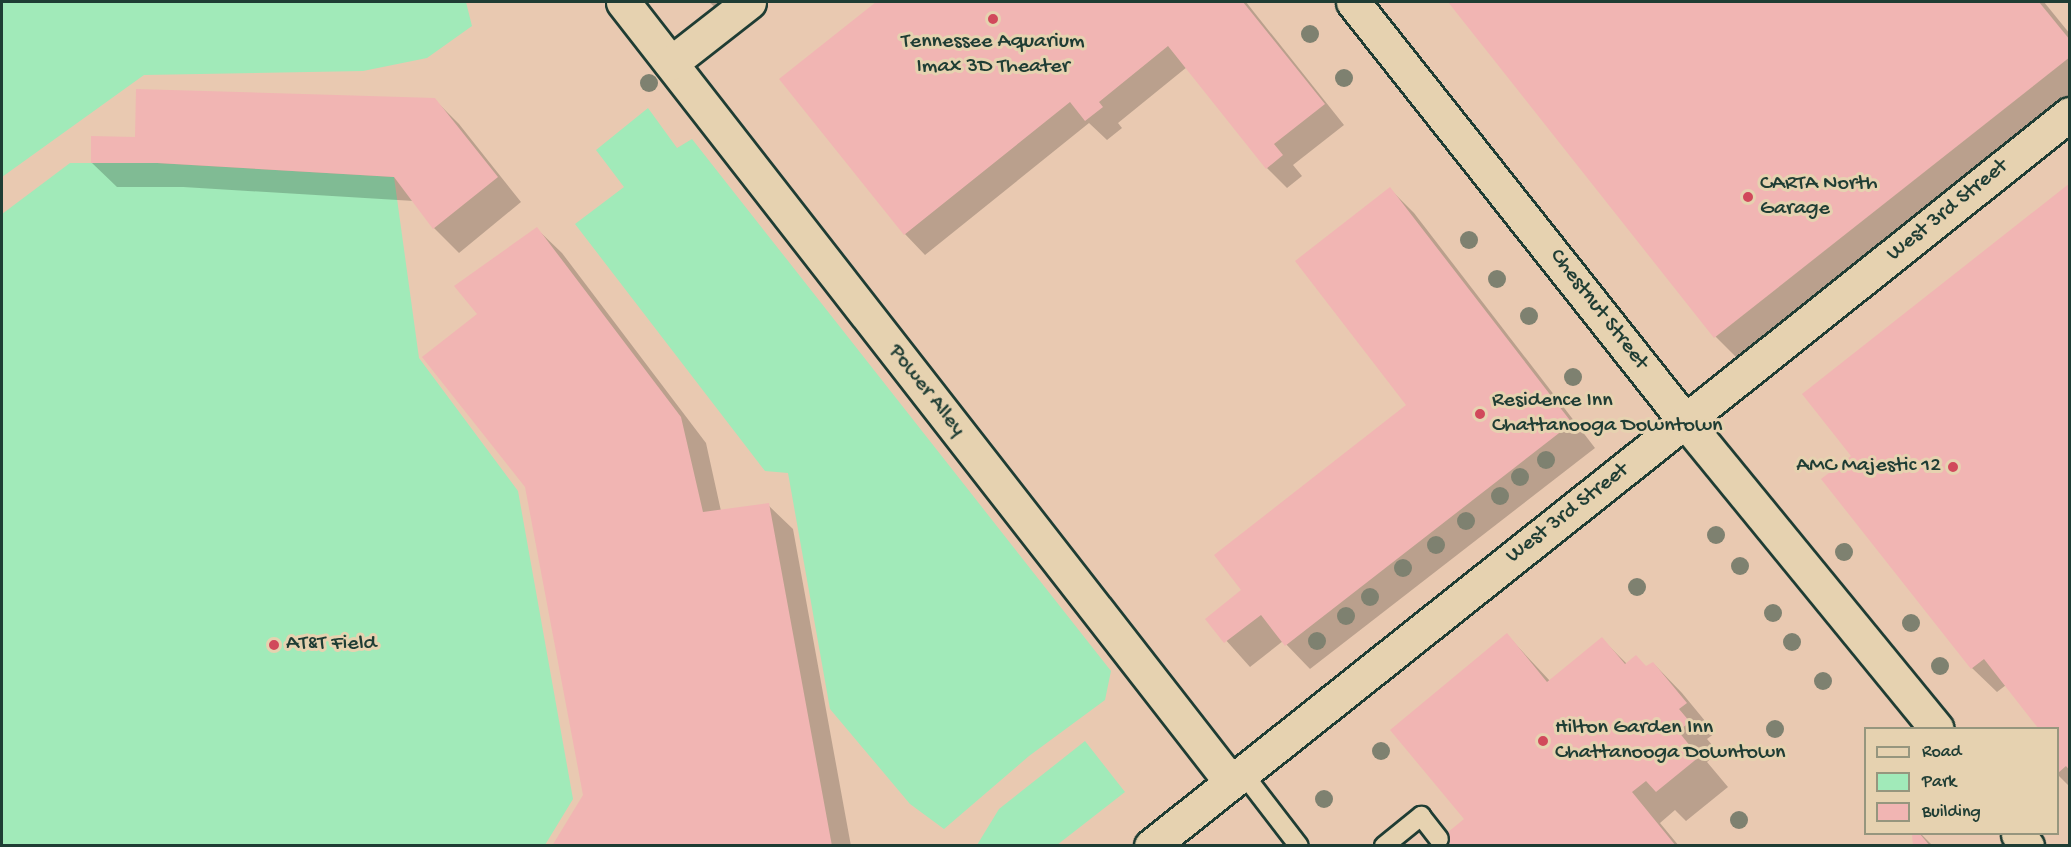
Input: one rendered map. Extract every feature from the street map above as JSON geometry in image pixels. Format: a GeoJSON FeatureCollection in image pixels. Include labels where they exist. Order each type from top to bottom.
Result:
{"type":"FeatureCollection","features":[{"type":"Feature","properties":{"kind":"street","name":"Power Alley"},"geometry":{"type":"LineString","coordinates":[[622,2],[1236,776]]}},
{"type":"Feature","properties":{"kind":"street"},"geometry":{"type":"LineString","coordinates":[[671,63],[749,2]]}},
{"type":"Feature","properties":{"kind":"street","name":"Chestnut Street"},"geometry":{"type":"LineString","coordinates":[[1353,2],[1685,421],[1934,727]]}},
{"type":"Feature","properties":{"kind":"street","name":"West 3rd Street"},"geometry":{"type":"LineString","coordinates":[[1151,846],[2070,114]]}},
{"type":"Feature","properties":{"kind":"lane"},"geometry":{"type":"LineString","coordinates":[[1236,776],[1299,846]]}},
{"type":"Feature","properties":{"kind":"lane"},"geometry":{"type":"LineString","coordinates":[[1384,846],[1421,816],[1439,838]]}},
{"type":"Feature","properties":{"kind":"green space"},"geometry":{"type":"Polygon","coordinates":[[[2,2],[466,2],[472,26],[427,58],[363,71],[144,75],[2,177],[2,2]]]}},
{"type":"Feature","properties":{"kind":"green space"},"geometry":{"type":"Polygon","coordinates":[[[648,108],[677,148],[692,139],[1111,671],[1105,700],[1029,756],[944,829],[910,804],[830,709],[788,473],[765,471],[575,224],[624,187],[596,150],[648,108]]]}},
{"type":"Feature","properties":{"kind":"green space","name":"AT&T Field"},"geometry":{"type":"Polygon","coordinates":[[[70,163],[157,163],[394,177],[419,358],[518,491],[573,799],[545,845],[2,845],[2,214],[70,163]]]}},
{"type":"Feature","properties":{"kind":"green space"},"geometry":{"type":"Polygon","coordinates":[[[1085,741],[1125,792],[1057,845],[977,845],[999,809],[1085,741]]]}},
{"type":"Feature","properties":{"kind":"building"},"geometry":{"type":"Polygon","coordinates":[[[876,2],[1243,2],[1325,104],[1274,144],[1283,155],[1266,169],[1168,46],[1099,102],[1103,107],[1085,121],[1070,102],[904,235],[779,79],[876,2]]]}},
{"type":"Feature","properties":{"kind":"building","name":"CARTA North Garage"},"geometry":{"type":"Polygon","coordinates":[[[1448,2],[2039,2],[2070,40],[2070,57],[1714,338],[1448,2]]]}},
{"type":"Feature","properties":{"kind":"building"},"geometry":{"type":"Polygon","coordinates":[[[136,89],[435,98],[498,177],[433,229],[394,177],[157,163],[91,163],[91,136],[135,137],[136,89]]]}},
{"type":"Feature","properties":{"kind":"building","name":"AMC Majestic 12"},"geometry":{"type":"Polygon","coordinates":[[[2070,183],[2070,771],[2066,766],[2059,772],[2059,727],[2037,727],[1984,659],[1971,669],[1821,479],[1851,456],[1802,394],[2070,183]]]}},
{"type":"Feature","properties":{"kind":"building","name":"Residence Inn Chattanooga Downtown"},"geometry":{"type":"Polygon","coordinates":[[[1390,187],[1572,423],[1285,646],[1261,615],[1224,643],[1205,619],[1241,590],[1214,555],[1406,405],[1295,261],[1390,187]]]}},
{"type":"Feature","properties":{"kind":"building"},"geometry":{"type":"Polygon","coordinates":[[[537,227],[681,417],[703,512],[769,503],[832,846],[552,846],[583,795],[525,487],[422,357],[477,314],[454,286],[537,227]]]}},
{"type":"Feature","properties":{"kind":"building","name":"Hilton Garden Inn Chattanooga Downtown"},"geometry":{"type":"Polygon","coordinates":[[[1507,633],[1547,682],[1602,637],[1625,664],[1636,655],[1646,666],[1653,662],[1687,703],[1679,709],[1690,722],[1678,731],[1699,757],[1656,792],[1646,781],[1632,792],[1676,846],[1431,846],[1464,819],[1390,730],[1507,633]]]}},
{"type":"Feature","properties":{"kind":"building"},"geometry":{"type":"Polygon","coordinates":[[[1912,835],[1921,835],[1930,846],[1913,846],[1912,835]]]}},
{"type":"Feature","properties":{"kind":"place","name":"Tennessee Aquarium Imax 3D Theater"},"geometry":{"type":"Point","coordinates":[993,19]}},
{"type":"Feature","properties":{"kind":"place","name":"CARTA North Garage"},"geometry":{"type":"Point","coordinates":[1748,197]}},
{"type":"Feature","properties":{"kind":"place","name":"Residence Inn Chattanooga Downtown"},"geometry":{"type":"Point","coordinates":[1480,414]}},
{"type":"Feature","properties":{"kind":"place","name":"AMC Majestic 12"},"geometry":{"type":"Point","coordinates":[1953,467]}},
{"type":"Feature","properties":{"kind":"place","name":"AT&T Field"},"geometry":{"type":"Point","coordinates":[274,645]}},
{"type":"Feature","properties":{"kind":"place","name":"Hilton Garden Inn Chattanooga Downtown"},"geometry":{"type":"Point","coordinates":[1543,741]}}]}
